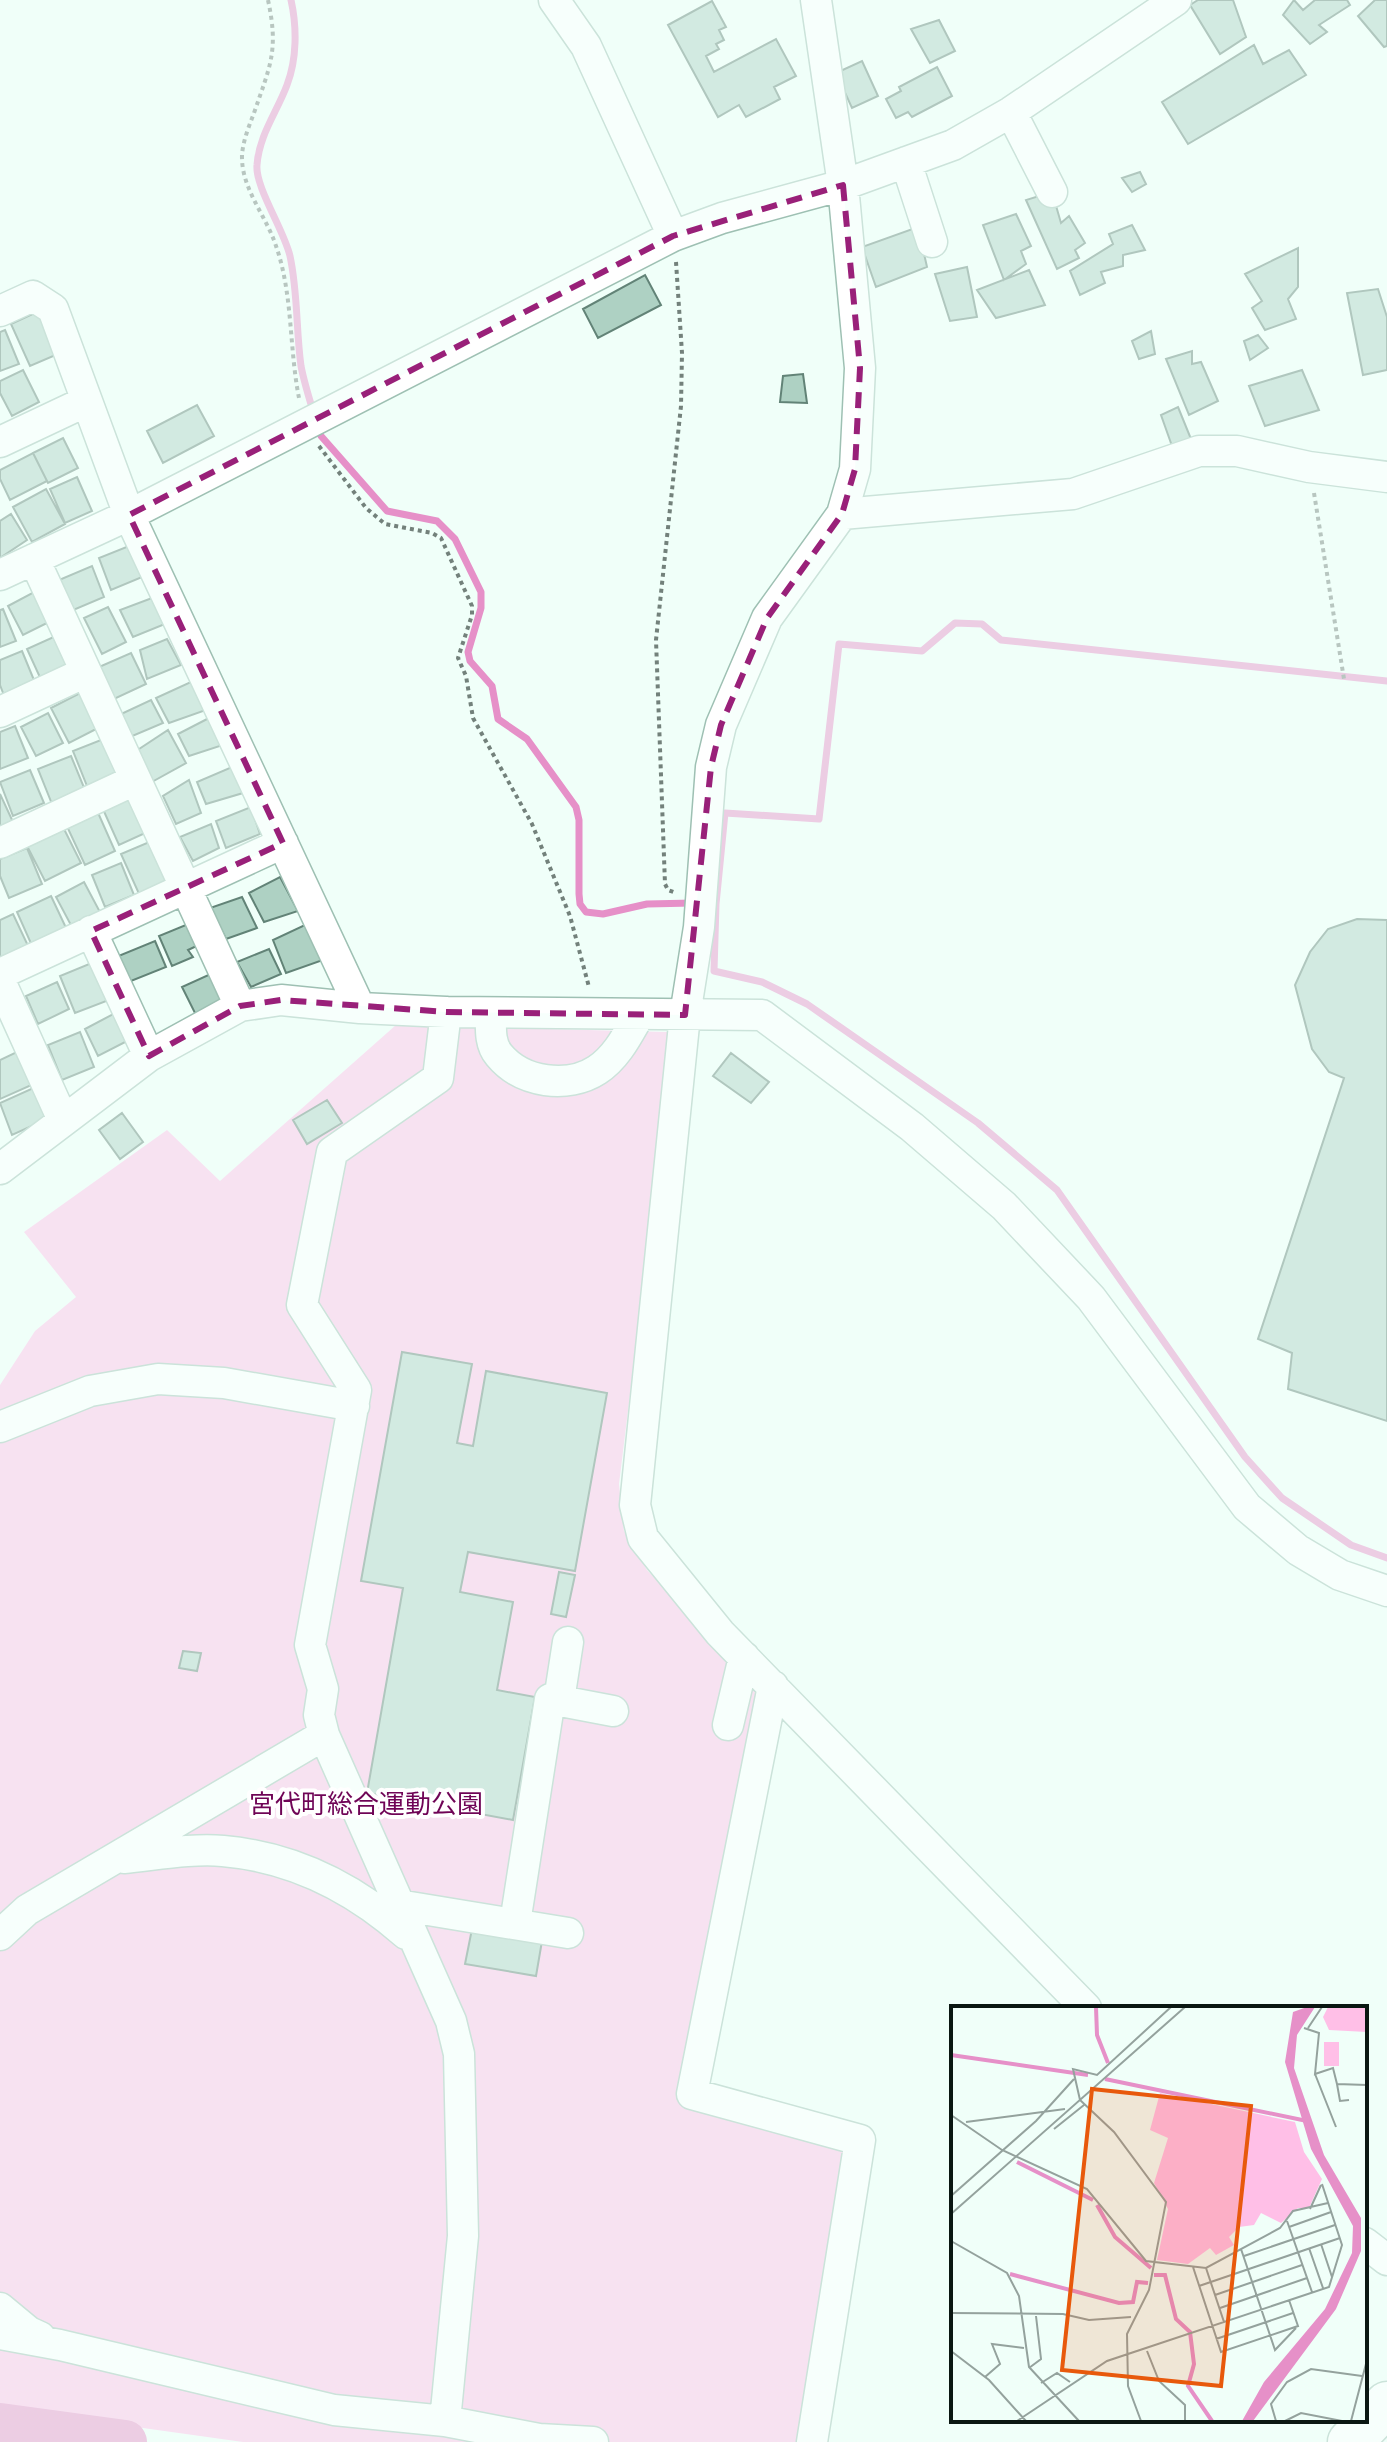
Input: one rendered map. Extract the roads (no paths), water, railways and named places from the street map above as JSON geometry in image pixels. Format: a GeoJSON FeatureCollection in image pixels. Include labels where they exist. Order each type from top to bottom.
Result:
{"type":"FeatureCollection","features":[{"type":"Feature","properties":{"kind":"highway"},"geometry":{"type":"LineString","coordinates":[[1350,2442],[1387,2404]]}},
{"type":"Feature","properties":{"kind":"street"},"geometry":{"type":"LineString","coordinates":[[554,0],[586,46],[673,236]]}},
{"type":"Feature","properties":{"kind":"street"},"geometry":{"type":"LineString","coordinates":[[816,0],[843,185],[860,368],[855,469],[842,514],[767,618],[721,725],[711,767],[699,927],[685,1015],[635,1505],[643,1538],[720,1633],[1084,2006]]}},
{"type":"Feature","properties":{"kind":"street"},"geometry":{"type":"LineString","coordinates":[[0,575],[129,515],[673,236],[722,218],[843,185],[953,145],[1011,112],[1176,0]]}},
{"type":"Feature","properties":{"kind":"street"},"geometry":{"type":"LineString","coordinates":[[1011,112],[1052,192]]}},
{"type":"Feature","properties":{"kind":"street"},"geometry":{"type":"LineString","coordinates":[[906,162],[932,242]]}},
{"type":"Feature","properties":{"kind":"street"},"geometry":{"type":"LineString","coordinates":[[0,311],[33,296],[53,309],[129,515],[360,1008]]}},
{"type":"Feature","properties":{"kind":"street"},"geometry":{"type":"LineString","coordinates":[[0,442],[87,401]]}},
{"type":"Feature","properties":{"kind":"street"},"geometry":{"type":"LineString","coordinates":[[842,514],[1073,494],[1199,451],[1237,451],[1309,467],[1387,477]]}},
{"type":"Feature","properties":{"kind":"street"},"geometry":{"type":"LineString","coordinates":[[34,559],[240,1006]]}},
{"type":"Feature","properties":{"kind":"street"},"geometry":{"type":"LineString","coordinates":[[0,712],[86,672]]}},
{"type":"Feature","properties":{"kind":"street"},"geometry":{"type":"LineString","coordinates":[[0,843],[135,780]]}},
{"type":"Feature","properties":{"kind":"street"},"geometry":{"type":"LineString","coordinates":[[0,974],[283,843]]}},
{"type":"Feature","properties":{"kind":"street"},"geometry":{"type":"LineString","coordinates":[[91,931],[149,1056]]}},
{"type":"Feature","properties":{"kind":"street"},"geometry":{"type":"LineString","coordinates":[[0,981],[63,1120]]}},
{"type":"Feature","properties":{"kind":"street"},"geometry":{"type":"LineString","coordinates":[[0,1169],[149,1056],[240,1006],[281,1000],[446,1012],[762,1015],[912,1127],[1004,1206],[1091,1298],[1247,1507],[1308,1556],[1340,1575],[1387,1591]]}},
{"type":"Feature","properties":{"kind":"street"},"geometry":{"type":"LineString","coordinates":[[445,2421],[463,2236],[459,2054],[451,2021],[324,1735],[319,1715],[323,1689],[310,1645],[356,1390],[302,1305],[332,1152],[438,1078],[446,1012]]}},
{"type":"Feature","properties":{"kind":"street"},"geometry":{"type":"LineString","coordinates":[[491,1013],[491,1039],[499,1055],[533,1077],[556,1082],[579,1078],[598,1069],[622,1046],[639,1015]]}},
{"type":"Feature","properties":{"kind":"street"},"geometry":{"type":"LineString","coordinates":[[0,1427],[90,1391],[158,1379],[224,1383],[354,1406]]}},
{"type":"Feature","properties":{"kind":"street"},"geometry":{"type":"LineString","coordinates":[[559,1700],[568,1642]]}},
{"type":"Feature","properties":{"kind":"street"},"geometry":{"type":"LineString","coordinates":[[728,1725],[744,1657]]}},
{"type":"Feature","properties":{"kind":"street"},"geometry":{"type":"LineString","coordinates":[[773,1686],[692,2094],[860,2140],[812,2442]]}},
{"type":"Feature","properties":{"kind":"street"},"geometry":{"type":"LineString","coordinates":[[515,1923],[550,1699],[613,1711]]}},
{"type":"Feature","properties":{"kind":"street"},"geometry":{"type":"LineString","coordinates":[[0,1935],[27,1910],[324,1735]]}},
{"type":"Feature","properties":{"kind":"street"},"geometry":{"type":"LineString","coordinates":[[115,1858],[221,1851],[288,1863],[330,1881],[376,1908],[416,1943]]}},
{"type":"Feature","properties":{"kind":"street"},"geometry":{"type":"LineString","coordinates":[[398,1905],[568,1933]]}},
{"type":"Feature","properties":{"kind":"street"},"geometry":{"type":"LineString","coordinates":[[1367,2245],[1387,2260]]}},
{"type":"Feature","properties":{"kind":"street"},"geometry":{"type":"LineString","coordinates":[[0,2308],[29,2332],[60,2345]]}},
{"type":"Feature","properties":{"kind":"street"},"geometry":{"type":"LineString","coordinates":[[0,2334],[60,2345],[334,2410],[445,2421],[539,2439],[593,2442]]}},
{"type":"Feature","properties":{"kind":"waterway"},"geometry":{"type":"LineString","coordinates":[[291,0],[295,32],[293,65],[261,144],[257,165],[260,185],[290,256],[301,366],[314,414]]}},
{"type":"Feature","properties":{"kind":"waterway"},"geometry":{"type":"LineString","coordinates":[[317,426],[321,436],[387,511],[437,521],[455,539],[481,592],[481,608],[468,652],[470,661],[492,686],[498,719],[527,739],[576,807],[579,820],[579,894],[580,904],[586,912],[603,914],[647,904],[693,903]]}},
{"type":"Feature","properties":{"kind":"waterway"},"geometry":{"type":"LineString","coordinates":[[716,904],[725,813],[819,819],[839,644],[922,651],[955,623],[982,624],[1001,640],[1387,681]]}},
{"type":"Feature","properties":{"kind":"waterway"},"geometry":{"type":"LineString","coordinates":[[709,904],[716,904],[714,971],[762,982],[807,1004],[978,1123],[1057,1190],[1245,1457],[1282,1498],[1351,1545],[1387,1558]]}},
{"type":"Feature","properties":{"kind":"waterway"},"geometry":{"type":"LineString","coordinates":[[0,2425],[125,2442]]}},
{"type":"Feature","properties":{"kind":"park label","name":"宮代町総合運動公園"},"geometry":{"type":"Point","coordinates":[366,1804]}}]}
